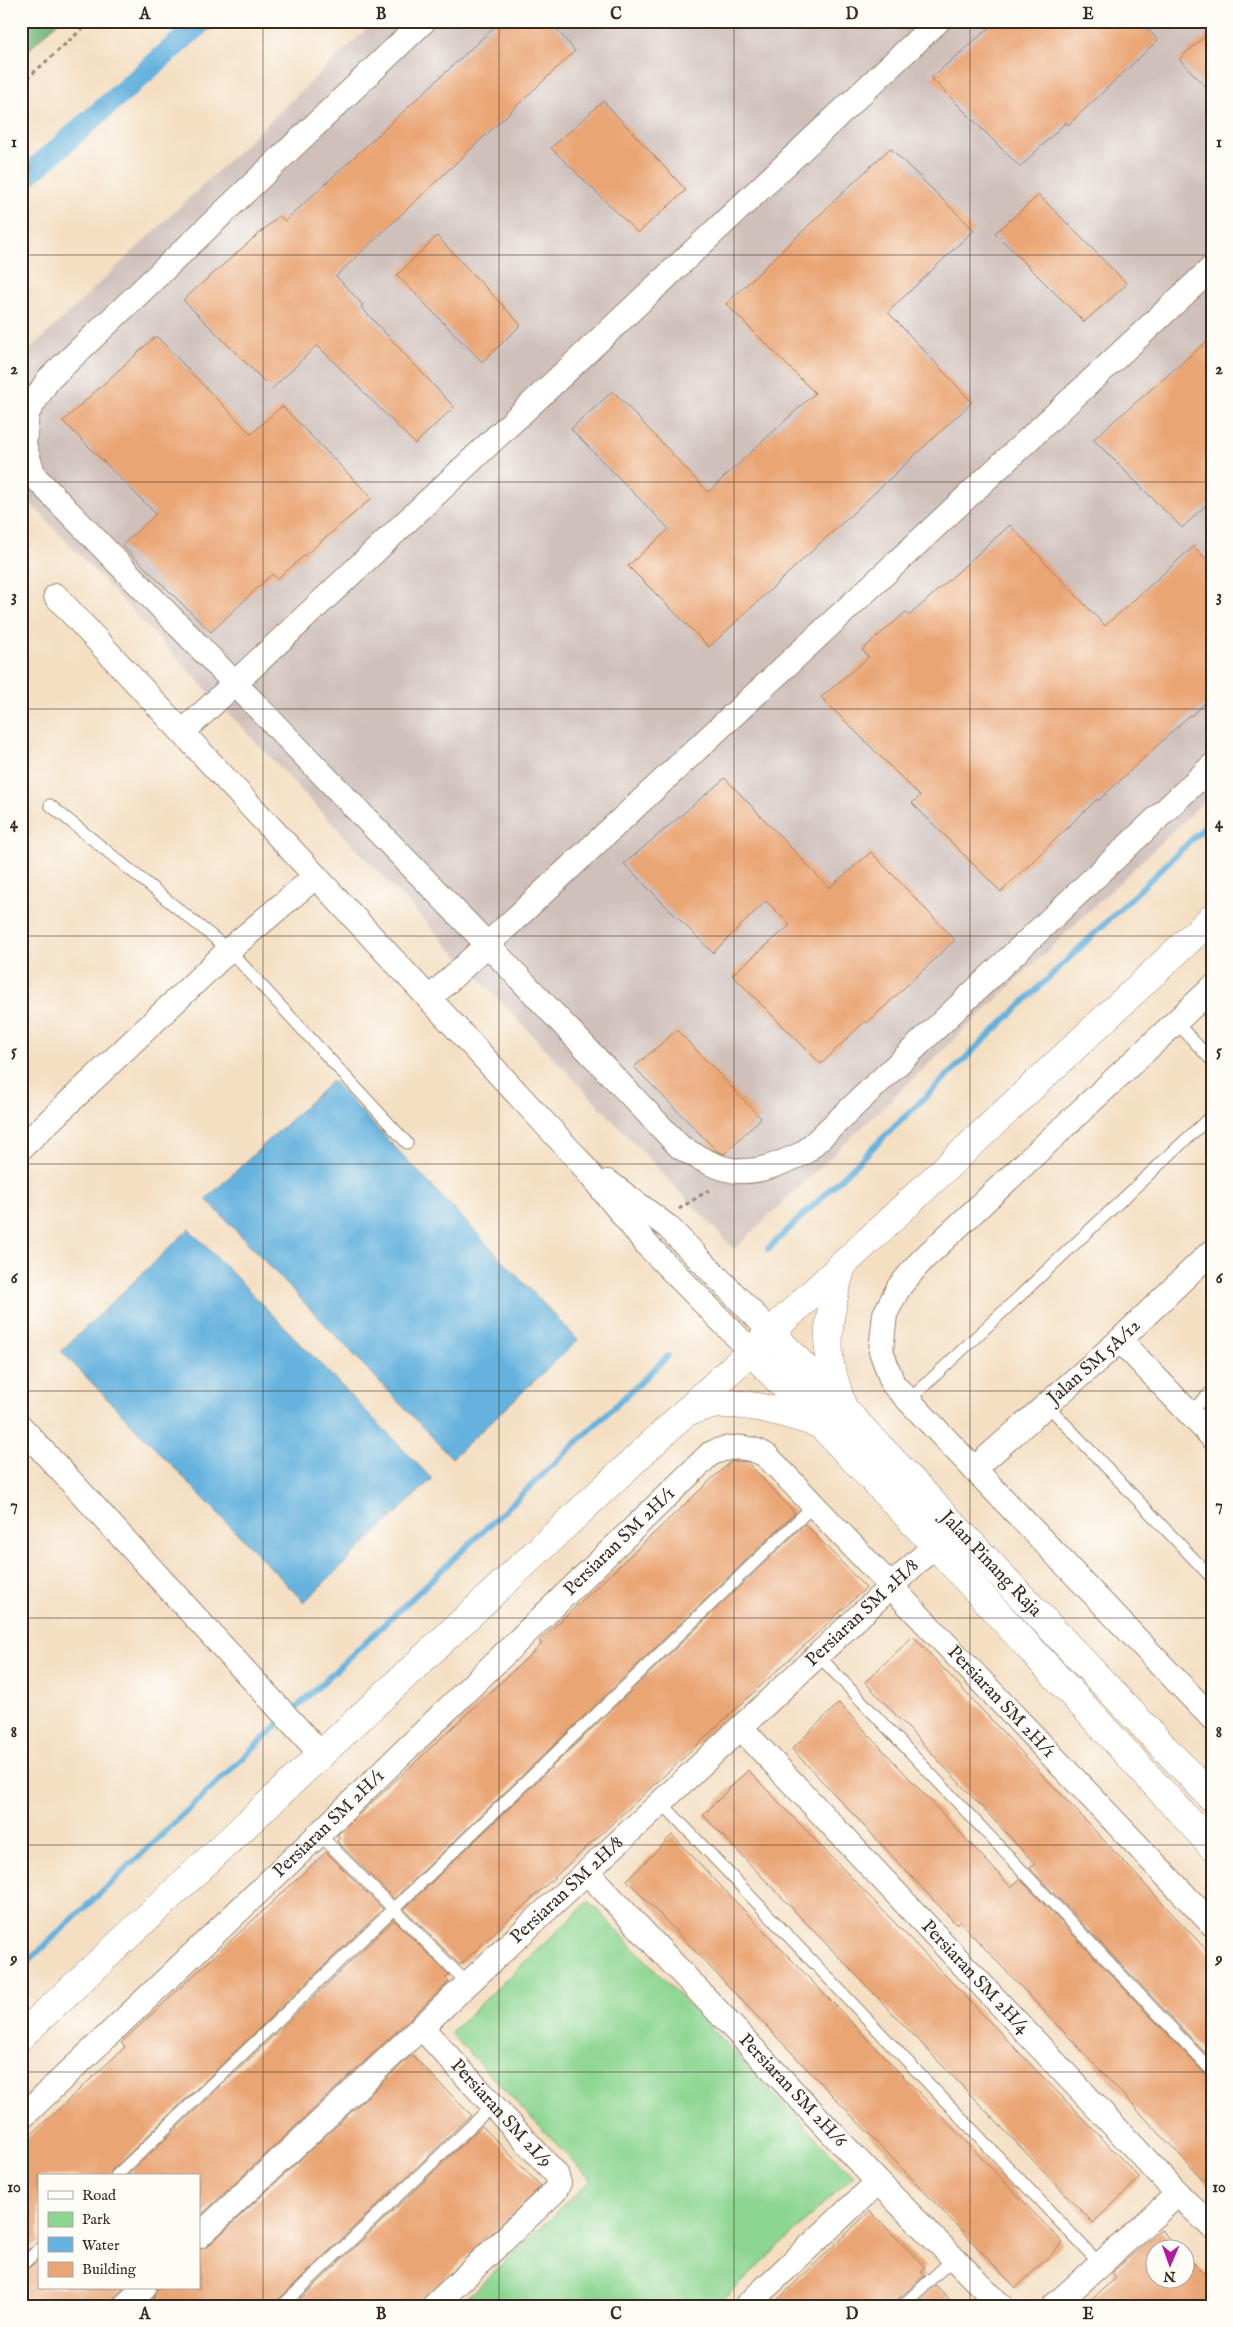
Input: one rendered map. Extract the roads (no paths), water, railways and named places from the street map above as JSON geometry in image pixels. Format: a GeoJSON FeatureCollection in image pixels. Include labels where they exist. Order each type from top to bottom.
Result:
{"type":"FeatureCollection","features":[{"type":"Feature","properties":{"kind":"street"},"geometry":{"type":"LineString","coordinates":[[424,21],[48,380],[27,413],[24,445],[34,476],[487,944],[680,1147],[705,1162],[735,1172],[770,1168],[804,1153],[1212,766]]}},
{"type":"Feature","properties":{"kind":"street"},"geometry":{"type":"LineString","coordinates":[[183,732],[938,21]]}},
{"type":"Feature","properties":{"kind":"street"},"geometry":{"type":"LineString","coordinates":[[429,999],[1212,268]]}},
{"type":"Feature","properties":{"kind":"street"},"geometry":{"type":"LineString","coordinates":[[56,596],[575,1156],[649,1247],[750,1350],[935,1545],[1212,1846]]}},
{"type":"Feature","properties":{"kind":"street"},"geometry":{"type":"LineString","coordinates":[[21,1148],[229,950],[316,876]]}},
{"type":"Feature","properties":{"kind":"street"},"geometry":{"type":"LineString","coordinates":[[21,2036],[1212,918]]}},
{"type":"Feature","properties":{"kind":"street"},"geometry":{"type":"LineString","coordinates":[[1212,988],[922,1260],[899,1287],[885,1314],[881,1351],[893,1384],[1212,1718]]}},
{"type":"Feature","properties":{"kind":"street"},"geometry":{"type":"LineString","coordinates":[[575,1156],[660,1221],[770,1331]]}},
{"type":"Feature","properties":{"kind":"street","name":"Jalan SM 5A/12"},"geometry":{"type":"LineString","coordinates":[[974,1469],[1120,1340],[1212,1252]]}},
{"type":"Feature","properties":{"kind":"street"},"geometry":{"type":"LineString","coordinates":[[842,1264],[831,1304],[829,1328],[830,1364],[843,1408]]}},
{"type":"Feature","properties":{"kind":"street","name":"Jalan Pinang Raja"},"geometry":{"type":"LineString","coordinates":[[770,1331],[1212,1798]]}},
{"type":"Feature","properties":{"kind":"street"},"geometry":{"type":"LineString","coordinates":[[1120,1340],[1212,1437]]}},
{"type":"Feature","properties":{"kind":"street"},"geometry":{"type":"LineString","coordinates":[[685,1412],[718,1404],[746,1406],[781,1411],[820,1424]]}},
{"type":"Feature","properties":{"kind":"street"},"geometry":{"type":"LineString","coordinates":[[21,1427],[321,1754]]}},
{"type":"Feature","properties":{"kind":"street","name":"Persiaran SM 2H/1"},"geometry":{"type":"LineString","coordinates":[[21,2118],[319,1834],[710,1454],[722,1448],[757,1450],[767,1456],[1212,1924]]}},
{"type":"Feature","properties":{"kind":"street","name":"Persiaran SM 2H/8"},"geometry":{"type":"LineString","coordinates":[[200,2235],[935,1545]]}},
{"type":"Feature","properties":{"kind":"street","name":"Persiaran SM 2H/4"},"geometry":{"type":"LineString","coordinates":[[741,1728],[1178,2194],[1212,2227]]}},
{"type":"Feature","properties":{"kind":"street","name":"Persiaran SM 2H/6"},"geometry":{"type":"LineString","coordinates":[[587,1872],[878,2182],[1001,2306]]}},
{"type":"Feature","properties":{"kind":"street","name":"Persiaran SM 2I/9"},"geometry":{"type":"LineString","coordinates":[[422,2028],[494,2104],[556,2174],[559,2183],[555,2191],[434,2306]]}},
{"type":"Feature","properties":{"kind":"street"},"geometry":{"type":"LineString","coordinates":[[746,2306],[878,2182]]}},
{"type":"Feature","properties":{"kind":"street"},"geometry":{"type":"LineString","coordinates":[[1054,2306],[1178,2194]]}},
{"type":"Feature","properties":{"kind":"street"},"geometry":{"type":"LineString","coordinates":[[125,2306],[142,2290]]}},
{"type":"Feature","properties":{"kind":"lane"},"geometry":{"type":"LineString","coordinates":[[50,804],[229,950],[407,1143]]}},
{"type":"Feature","properties":{"kind":"lane"},"geometry":{"type":"LineString","coordinates":[[1176,1022],[1212,1061]]}},
{"type":"Feature","properties":{"kind":"lane"},"geometry":{"type":"LineString","coordinates":[[909,1400],[1212,1115]]}},
{"type":"Feature","properties":{"kind":"lane"},"geometry":{"type":"LineString","coordinates":[[1189,1412],[1212,1391]]}},
{"type":"Feature","properties":{"kind":"lane"},"geometry":{"type":"LineString","coordinates":[[1047,1405],[1212,1578]]}},
{"type":"Feature","properties":{"kind":"lane"},"geometry":{"type":"LineString","coordinates":[[118,2174],[813,1506]]}},
{"type":"Feature","properties":{"kind":"lane"},"geometry":{"type":"LineString","coordinates":[[818,1655],[1212,2071]]}},
{"type":"Feature","properties":{"kind":"lane"},"geometry":{"type":"LineString","coordinates":[[661,1802],[1100,2264]]}},
{"type":"Feature","properties":{"kind":"lane"},"geometry":{"type":"LineString","coordinates":[[319,1834],[468,1984]]}},
{"type":"Feature","properties":{"kind":"lane"},"geometry":{"type":"LineString","coordinates":[[282,2306],[494,2104]]}},
{"type":"Feature","properties":{"kind":"lane"},"geometry":{"type":"LineString","coordinates":[[21,2266],[38,2250]]}},
{"type":"Feature","properties":{"kind":"lane"},"geometry":{"type":"LineString","coordinates":[[902,2306],[954,2258]]}},
{"type":"Feature","properties":{"kind":"water"},"geometry":{"type":"Polygon","coordinates":[[[332,1081],[578,1340],[452,1458],[206,1199],[332,1081]]]}},
{"type":"Feature","properties":{"kind":"water"},"geometry":{"type":"Polygon","coordinates":[[[189,1229],[432,1479],[304,1602],[61,1351],[189,1229]]]}},
{"type":"Feature","properties":{"kind":"waterway"},"geometry":{"type":"LineString","coordinates":[[21,181],[203,21]]}},
{"type":"Feature","properties":{"kind":"waterway"},"geometry":{"type":"LineString","coordinates":[[768,1249],[1212,820]]}},
{"type":"Feature","properties":{"kind":"waterway"},"geometry":{"type":"LineString","coordinates":[[21,1968],[668,1356]]}}]}
